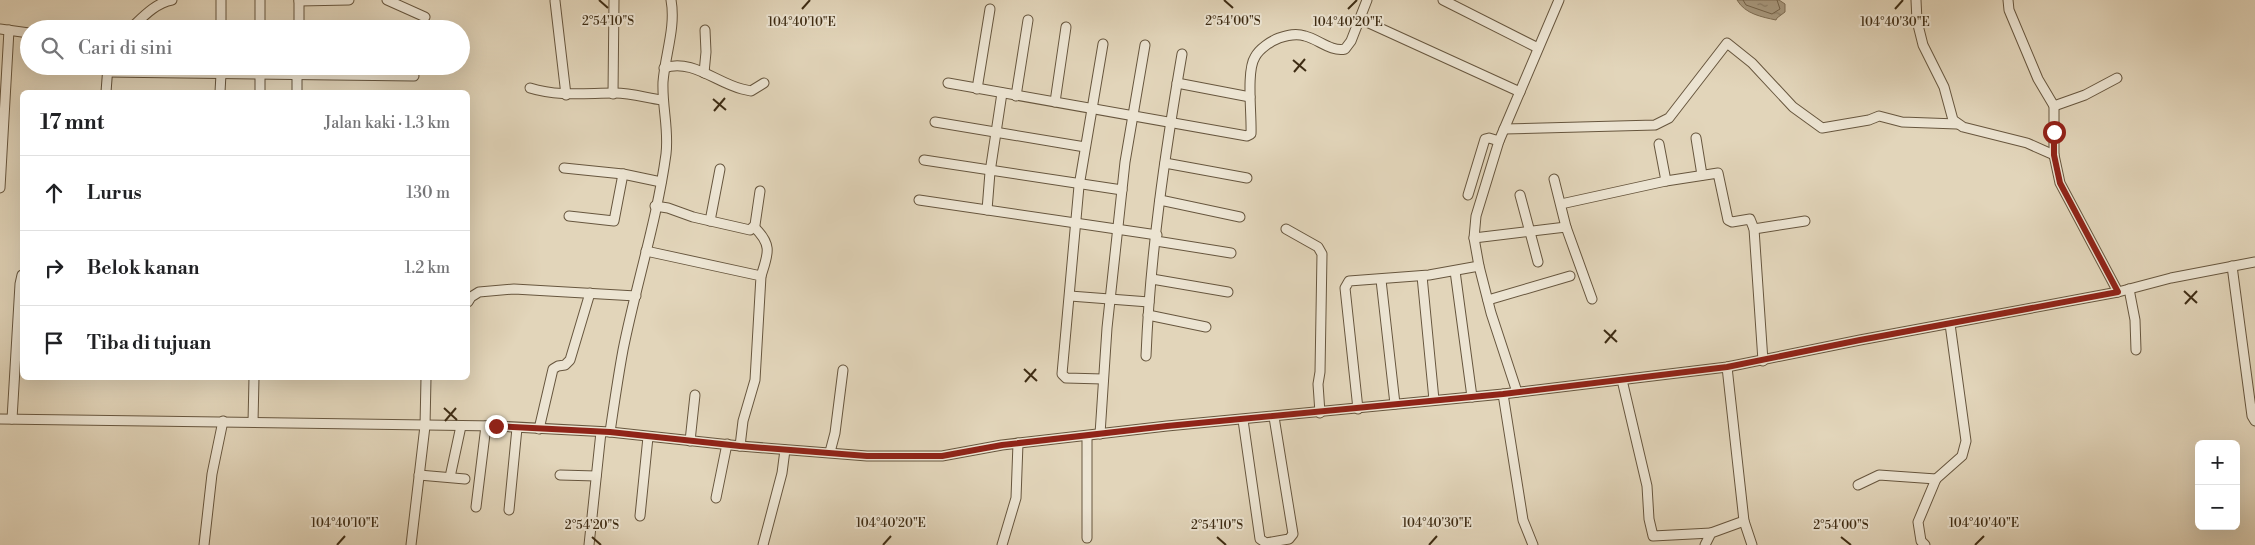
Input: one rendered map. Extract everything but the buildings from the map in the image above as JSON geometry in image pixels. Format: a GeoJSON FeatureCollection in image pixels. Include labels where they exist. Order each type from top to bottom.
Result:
{"type":"FeatureCollection","features":[{"type":"Feature","properties":{"kind":"street"},"geometry":{"type":"LineString","coordinates":[[140,20],[161,2],[172,0]]}},
{"type":"Feature","properties":{"kind":"street"},"geometry":{"type":"LineString","coordinates":[[221,0],[221,20]]}},
{"type":"Feature","properties":{"kind":"street"},"geometry":{"type":"LineString","coordinates":[[260,0],[260,20]]}},
{"type":"Feature","properties":{"kind":"street"},"geometry":{"type":"LineString","coordinates":[[299,20],[299,0],[349,0]]}},
{"type":"Feature","properties":{"kind":"street"},"geometry":{"type":"LineString","coordinates":[[387,0],[401,3],[425,16]]}},
{"type":"Feature","properties":{"kind":"street"},"geometry":{"type":"LineString","coordinates":[[613,94],[614,0]]}},
{"type":"Feature","properties":{"kind":"street"},"geometry":{"type":"LineString","coordinates":[[589,545],[596,476],[661,182],[668,129],[662,100],[664,68],[672,23],[671,0]]}},
{"type":"Feature","properties":{"kind":"street"},"geometry":{"type":"LineString","coordinates":[[948,83],[1250,136],[1252,64],[1255,56],[1274,40],[1288,34],[1306,36],[1342,50],[1351,41],[1367,0]]}},
{"type":"Feature","properties":{"kind":"street"},"geometry":{"type":"LineString","coordinates":[[1443,0],[1538,48]]}},
{"type":"Feature","properties":{"kind":"street"},"geometry":{"type":"LineString","coordinates":[[1517,392],[1479,266],[1474,238],[1476,216],[1499,141],[1559,0]]}},
{"type":"Feature","properties":{"kind":"street"},"geometry":{"type":"LineString","coordinates":[[1916,0],[1916,21],[1923,46],[1944,87],[1953,120],[1957,124]]}},
{"type":"Feature","properties":{"kind":"street"},"geometry":{"type":"LineString","coordinates":[[2008,0],[2009,10],[2038,80],[2054,106],[2054,155],[2060,183],[2118,292]]}},
{"type":"Feature","properties":{"kind":"street"},"geometry":{"type":"LineString","coordinates":[[555,1],[566,94]]}},
{"type":"Feature","properties":{"kind":"street"},"geometry":{"type":"LineString","coordinates":[[977,89],[990,9]]}},
{"type":"Feature","properties":{"kind":"street"},"geometry":{"type":"LineString","coordinates":[[1360,19],[1520,92]]}},
{"type":"Feature","properties":{"kind":"street"},"geometry":{"type":"LineString","coordinates":[[1016,96],[1028,20]]}},
{"type":"Feature","properties":{"kind":"street"},"geometry":{"type":"LineString","coordinates":[[1055,102],[1066,27]]}},
{"type":"Feature","properties":{"kind":"street"},"geometry":{"type":"LineString","coordinates":[[0,188],[5,29],[20,32]]}},
{"type":"Feature","properties":{"kind":"street"},"geometry":{"type":"LineString","coordinates":[[704,73],[706,52],[705,30]]}},
{"type":"Feature","properties":{"kind":"street"},"geometry":{"type":"LineString","coordinates":[[1504,129],[1662,123],[1669,118],[1727,43],[1752,63],[1792,107],[1822,128],[1869,120],[1879,116],[1902,122],[1957,124],[1990,135],[2026,143],[2054,155]]}},
{"type":"Feature","properties":{"kind":"street"},"geometry":{"type":"LineString","coordinates":[[1103,44],[1094,109],[1085,147],[1079,186],[1062,374],[1066,378],[1103,379]]}},
{"type":"Feature","properties":{"kind":"street"},"geometry":{"type":"LineString","coordinates":[[1100,434],[1110,298],[1122,190],[1145,45]]}},
{"type":"Feature","properties":{"kind":"street"},"geometry":{"type":"LineString","coordinates":[[1146,356],[1148,315],[1160,200],[1170,123],[1182,54]]}},
{"type":"Feature","properties":{"kind":"street"},"geometry":{"type":"LineString","coordinates":[[664,68],[672,65],[685,66],[742,89],[751,90],[764,83]]}},
{"type":"Feature","properties":{"kind":"street"},"geometry":{"type":"LineString","coordinates":[[106,90],[107,75]]}},
{"type":"Feature","properties":{"kind":"street"},"geometry":{"type":"LineString","coordinates":[[220,75],[220,90]]}},
{"type":"Feature","properties":{"kind":"street"},"geometry":{"type":"LineString","coordinates":[[260,75],[260,90]]}},
{"type":"Feature","properties":{"kind":"street"},"geometry":{"type":"LineString","coordinates":[[297,90],[297,75],[414,76]]}},
{"type":"Feature","properties":{"kind":"street"},"geometry":{"type":"LineString","coordinates":[[2054,106],[2085,96],[2117,78]]}},
{"type":"Feature","properties":{"kind":"street"},"geometry":{"type":"LineString","coordinates":[[1177,83],[1250,97]]}},
{"type":"Feature","properties":{"kind":"street"},"geometry":{"type":"LineString","coordinates":[[530,88],[548,94],[613,94],[662,100]]}},
{"type":"Feature","properties":{"kind":"street"},"geometry":{"type":"LineString","coordinates":[[987,210],[990,172],[1002,93]]}},
{"type":"Feature","properties":{"kind":"street"},"geometry":{"type":"LineString","coordinates":[[935,122],[1085,147]]}},
{"type":"Feature","properties":{"kind":"street"},"geometry":{"type":"LineString","coordinates":[[1696,138],[1702,175]]}},
{"type":"Feature","properties":{"kind":"street"},"geometry":{"type":"LineString","coordinates":[[1468,196],[1486,139],[1499,141]]}},
{"type":"Feature","properties":{"kind":"street"},"geometry":{"type":"LineString","coordinates":[[1659,144],[1666,181]]}},
{"type":"Feature","properties":{"kind":"street"},"geometry":{"type":"LineString","coordinates":[[924,160],[1079,186],[1122,190]]}},
{"type":"Feature","properties":{"kind":"street"},"geometry":{"type":"LineString","coordinates":[[1165,163],[1247,178]]}},
{"type":"Feature","properties":{"kind":"street"},"geometry":{"type":"LineString","coordinates":[[564,168],[623,174],[661,182]]}},
{"type":"Feature","properties":{"kind":"street"},"geometry":{"type":"LineString","coordinates":[[710,221],[720,169]]}},
{"type":"Feature","properties":{"kind":"street"},"geometry":{"type":"LineString","coordinates":[[1561,204],[1666,181],[1716,173],[1719,175],[1728,220],[1732,222],[1750,219],[1754,229],[1763,360]]}},
{"type":"Feature","properties":{"kind":"street"},"geometry":{"type":"LineString","coordinates":[[569,216],[614,221],[623,174]]}},
{"type":"Feature","properties":{"kind":"street"},"geometry":{"type":"LineString","coordinates":[[1554,179],[1566,227],[1592,300]]}},
{"type":"Feature","properties":{"kind":"street"},"geometry":{"type":"LineString","coordinates":[[754,227],[760,191]]}},
{"type":"Feature","properties":{"kind":"street"},"geometry":{"type":"LineString","coordinates":[[1520,195],[1538,262]]}},
{"type":"Feature","properties":{"kind":"street"},"geometry":{"type":"LineString","coordinates":[[919,200],[1118,230],[1232,253]]}},
{"type":"Feature","properties":{"kind":"street"},"geometry":{"type":"LineString","coordinates":[[1160,200],[1240,216]]}},
{"type":"Feature","properties":{"kind":"street"},"geometry":{"type":"LineString","coordinates":[[655,206],[750,230],[754,227]]}},
{"type":"Feature","properties":{"kind":"street"},"geometry":{"type":"LineString","coordinates":[[1754,229],[1805,221]]}},
{"type":"Feature","properties":{"kind":"street"},"geometry":{"type":"LineString","coordinates":[[740,446],[743,421],[755,380],[761,276],[767,256],[767,245],[762,235],[754,227]]}},
{"type":"Feature","properties":{"kind":"street"},"geometry":{"type":"LineString","coordinates":[[1474,238],[1566,227]]}},
{"type":"Feature","properties":{"kind":"street"},"geometry":{"type":"LineString","coordinates":[[1286,229],[1318,247],[1322,254],[1320,372],[1318,384],[1320,413]]}},
{"type":"Feature","properties":{"kind":"street"},"geometry":{"type":"LineString","coordinates":[[646,251],[761,276]]}},
{"type":"Feature","properties":{"kind":"street"},"geometry":{"type":"LineString","coordinates":[[0,419],[486,426],[606,432],[785,450],[900,457],[942,456],[1018,443],[1503,394],[1727,367],[2118,292],[2171,278],[2255,262]]}},
{"type":"Feature","properties":{"kind":"street"},"geometry":{"type":"LineString","coordinates":[[1358,409],[1346,286],[1349,281],[1422,276],[1479,266]]}},
{"type":"Feature","properties":{"kind":"street"},"geometry":{"type":"LineString","coordinates":[[2232,266],[2252,416],[2255,421]]}},
{"type":"Feature","properties":{"kind":"street"},"geometry":{"type":"LineString","coordinates":[[1455,270],[1472,397]]}},
{"type":"Feature","properties":{"kind":"street"},"geometry":{"type":"LineString","coordinates":[[1422,276],[1434,400]]}},
{"type":"Feature","properties":{"kind":"street"},"geometry":{"type":"LineString","coordinates":[[1488,300],[1570,276]]}},
{"type":"Feature","properties":{"kind":"street"},"geometry":{"type":"LineString","coordinates":[[1152,279],[1228,292]]}},
{"type":"Feature","properties":{"kind":"street"},"geometry":{"type":"LineString","coordinates":[[1381,280],[1395,404]]}},
{"type":"Feature","properties":{"kind":"street"},"geometry":{"type":"LineString","coordinates":[[12,419],[20,340],[20,284]]}},
{"type":"Feature","properties":{"kind":"street"},"geometry":{"type":"LineString","coordinates":[[2129,289],[2135,320],[2136,350]]}},
{"type":"Feature","properties":{"kind":"street"},"geometry":{"type":"LineString","coordinates":[[470,298],[479,292],[521,290],[636,296]]}},
{"type":"Feature","properties":{"kind":"street"},"geometry":{"type":"LineString","coordinates":[[539,429],[553,369],[565,365],[570,360],[590,293]]}},
{"type":"Feature","properties":{"kind":"street"},"geometry":{"type":"LineString","coordinates":[[1070,296],[1150,302]]}},
{"type":"Feature","properties":{"kind":"street"},"geometry":{"type":"LineString","coordinates":[[1148,315],[1206,327]]}},
{"type":"Feature","properties":{"kind":"street"},"geometry":{"type":"LineString","coordinates":[[1925,545],[1921,541],[1918,522],[1936,479],[1962,456],[1966,441],[1950,324]]}},
{"type":"Feature","properties":{"kind":"street"},"geometry":{"type":"LineString","coordinates":[[1727,367],[1744,521],[1752,545]]}},
{"type":"Feature","properties":{"kind":"street"},"geometry":{"type":"LineString","coordinates":[[830,452],[835,433],[843,370]]}},
{"type":"Feature","properties":{"kind":"street"},"geometry":{"type":"LineString","coordinates":[[254,380],[254,422]]}},
{"type":"Feature","properties":{"kind":"street"},"geometry":{"type":"LineString","coordinates":[[411,545],[425,426],[426,380]]}},
{"type":"Feature","properties":{"kind":"street"},"geometry":{"type":"LineString","coordinates":[[1622,380],[1647,486],[1648,519],[1653,536],[1711,533],[1744,521]]}},
{"type":"Feature","properties":{"kind":"street"},"geometry":{"type":"LineString","coordinates":[[690,441],[696,394]]}},
{"type":"Feature","properties":{"kind":"street"},"geometry":{"type":"LineString","coordinates":[[1503,394],[1523,520],[1533,545]]}},
{"type":"Feature","properties":{"kind":"street"},"geometry":{"type":"LineString","coordinates":[[1243,420],[1260,539],[1266,543],[1289,539],[1293,534],[1274,417]]}},
{"type":"Feature","properties":{"kind":"street"},"geometry":{"type":"LineString","coordinates":[[204,545],[212,474],[223,421]]}},
{"type":"Feature","properties":{"kind":"street"},"geometry":{"type":"LineString","coordinates":[[450,477],[461,426]]}},
{"type":"Feature","properties":{"kind":"street"},"geometry":{"type":"LineString","coordinates":[[476,507],[486,426]]}},
{"type":"Feature","properties":{"kind":"street"},"geometry":{"type":"LineString","coordinates":[[509,510],[518,428]]}},
{"type":"Feature","properties":{"kind":"street"},"geometry":{"type":"LineString","coordinates":[[640,516],[648,436]]}},
{"type":"Feature","properties":{"kind":"street"},"geometry":{"type":"LineString","coordinates":[[1087,436],[1087,538]]}},
{"type":"Feature","properties":{"kind":"street"},"geometry":{"type":"LineString","coordinates":[[1002,545],[1016,498],[1018,443]]}},
{"type":"Feature","properties":{"kind":"street"},"geometry":{"type":"LineString","coordinates":[[716,498],[727,444]]}},
{"type":"Feature","properties":{"kind":"street"},"geometry":{"type":"LineString","coordinates":[[763,545],[782,473],[785,450]]}},
{"type":"Feature","properties":{"kind":"street"},"geometry":{"type":"LineString","coordinates":[[419,475],[465,479]]}},
{"type":"Feature","properties":{"kind":"street"},"geometry":{"type":"LineString","coordinates":[[560,475],[596,476]]}},
{"type":"Feature","properties":{"kind":"street"},"geometry":{"type":"LineString","coordinates":[[1858,484],[1879,475],[1936,479]]}},
{"type":"Feature","properties":{"kind":"street"},"geometry":{"type":"LineString","coordinates":[[1705,545],[1711,533]]}},
{"type":"Feature","properties":{"kind":"water"},"geometry":{"type":"Polygon","coordinates":[[[1737,0],[1779,0],[1785,4],[1785,12],[1776,20],[1765,18],[1744,9],[1737,0]]]}},
{"type":"Feature","properties":{"kind":"route"},"geometry":{"type":"LineString","coordinates":[[496,426],[610,432],[740,446],[867,456],[942,456],[1002,445],[1167,426],[1320,413],[1503,394],[1727,367],[2118,292],[2060,183],[2054,155],[2054,132]]}}]}
